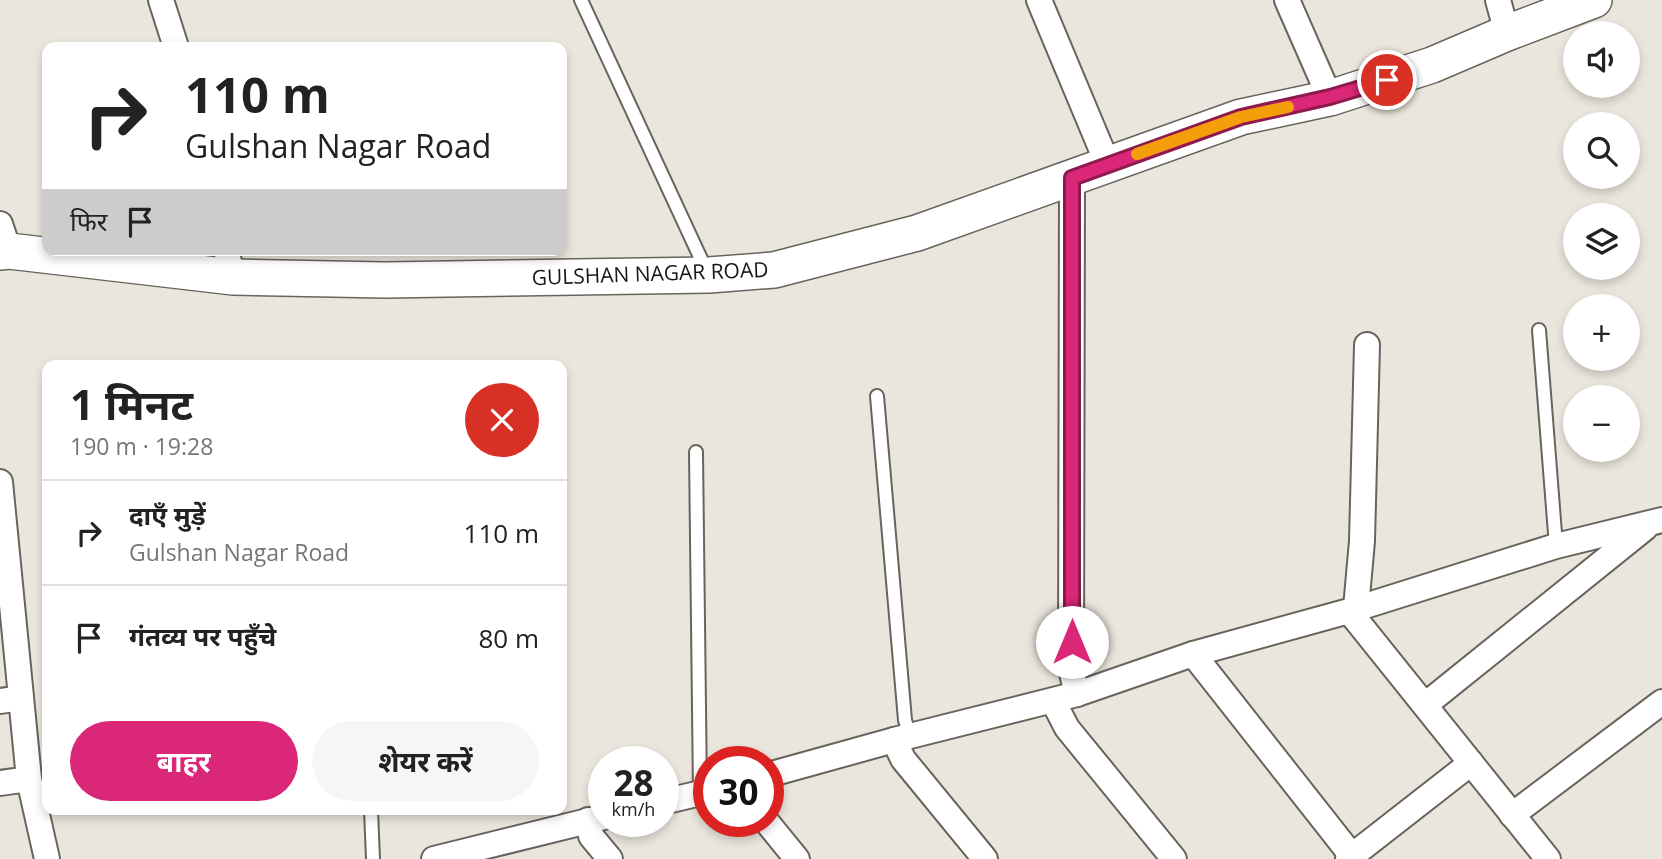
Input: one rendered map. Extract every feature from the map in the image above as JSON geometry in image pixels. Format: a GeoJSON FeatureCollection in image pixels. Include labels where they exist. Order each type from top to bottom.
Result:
{"type":"FeatureCollection","features":[{"type":"Feature","properties":{"kind":"street"},"geometry":{"type":"LineString","coordinates":[[162,0],[175,42]]}},
{"type":"Feature","properties":{"kind":"street"},"geometry":{"type":"LineString","coordinates":[[1039,0],[1108,165]]}},
{"type":"Feature","properties":{"kind":"street"},"geometry":{"type":"LineString","coordinates":[[1287,0],[1330,97]]}},
{"type":"Feature","properties":{"kind":"street"},"geometry":{"type":"LineString","coordinates":[[1498,0],[1507,33]]}},
{"type":"Feature","properties":{"kind":"street","name":"GULSHAN NAGAR ROAD"},"geometry":{"type":"LineString","coordinates":[[147,256],[385,280],[709,275],[775,270],[904,236],[1241,117],[1330,97],[1432,65],[1594,0]]}},
{"type":"Feature","properties":{"kind":"street"},"geometry":{"type":"LineString","coordinates":[[1072,178],[1071,669],[1065,697],[1067,728],[1174,859]]}},
{"type":"Feature","properties":{"kind":"street","name":"GULSHAN NAGAR ROAD"},"geometry":{"type":"LineString","coordinates":[[3,242],[42,246]]}},
{"type":"Feature","properties":{"kind":"street"},"geometry":{"type":"LineString","coordinates":[[1367,345],[1362,541],[1352,609],[1424,705],[1548,859]]}},
{"type":"Feature","properties":{"kind":"street"},"geometry":{"type":"LineString","coordinates":[[0,484],[10,700],[47,859]]}},
{"type":"Feature","properties":{"kind":"street"},"geometry":{"type":"LineString","coordinates":[[784,771],[1065,697],[1193,654],[1352,609],[1556,546],[1656,522]]}},
{"type":"Feature","properties":{"kind":"street"},"geometry":{"type":"LineString","coordinates":[[1424,705],[1656,522]]}},
{"type":"Feature","properties":{"kind":"street"},"geometry":{"type":"LineString","coordinates":[[1193,654],[1350,857],[1471,763]]}},
{"type":"Feature","properties":{"kind":"street"},"geometry":{"type":"LineString","coordinates":[[1512,815],[1662,702]]}},
{"type":"Feature","properties":{"kind":"street"},"geometry":{"type":"LineString","coordinates":[[902,738],[903,759],[985,859]]}},
{"type":"Feature","properties":{"kind":"street"},"geometry":{"type":"LineString","coordinates":[[0,783],[29,779]]}},
{"type":"Feature","properties":{"kind":"street"},"geometry":{"type":"LineString","coordinates":[[434,859],[588,820]]}},
{"type":"Feature","properties":{"kind":"street"},"geometry":{"type":"LineString","coordinates":[[592,837],[610,859]]}},
{"type":"Feature","properties":{"kind":"street"},"geometry":{"type":"LineString","coordinates":[[779,837],[797,859]]}},
{"type":"Feature","properties":{"kind":"lane"},"geometry":{"type":"LineString","coordinates":[[581,0],[709,275]]}},
{"type":"Feature","properties":{"kind":"lane"},"geometry":{"type":"LineString","coordinates":[[1539,330],[1556,546]]}},
{"type":"Feature","properties":{"kind":"lane"},"geometry":{"type":"LineString","coordinates":[[877,396],[905,720],[902,738]]}},
{"type":"Feature","properties":{"kind":"lane"},"geometry":{"type":"LineString","coordinates":[[696,452],[704,746]]}},
{"type":"Feature","properties":{"kind":"lane"},"geometry":{"type":"LineString","coordinates":[[372,815],[373,859]]}},
{"type":"Feature","properties":{"kind":"slow traffic"},"geometry":{"type":"LineString","coordinates":[[1137,154],[1241,117],[1288,107]]}},
{"type":"Feature","properties":{"kind":"route"},"geometry":{"type":"LineString","coordinates":[[1072,642],[1072,178],[1241,117],[1330,97],[1387,80]]}}]}
